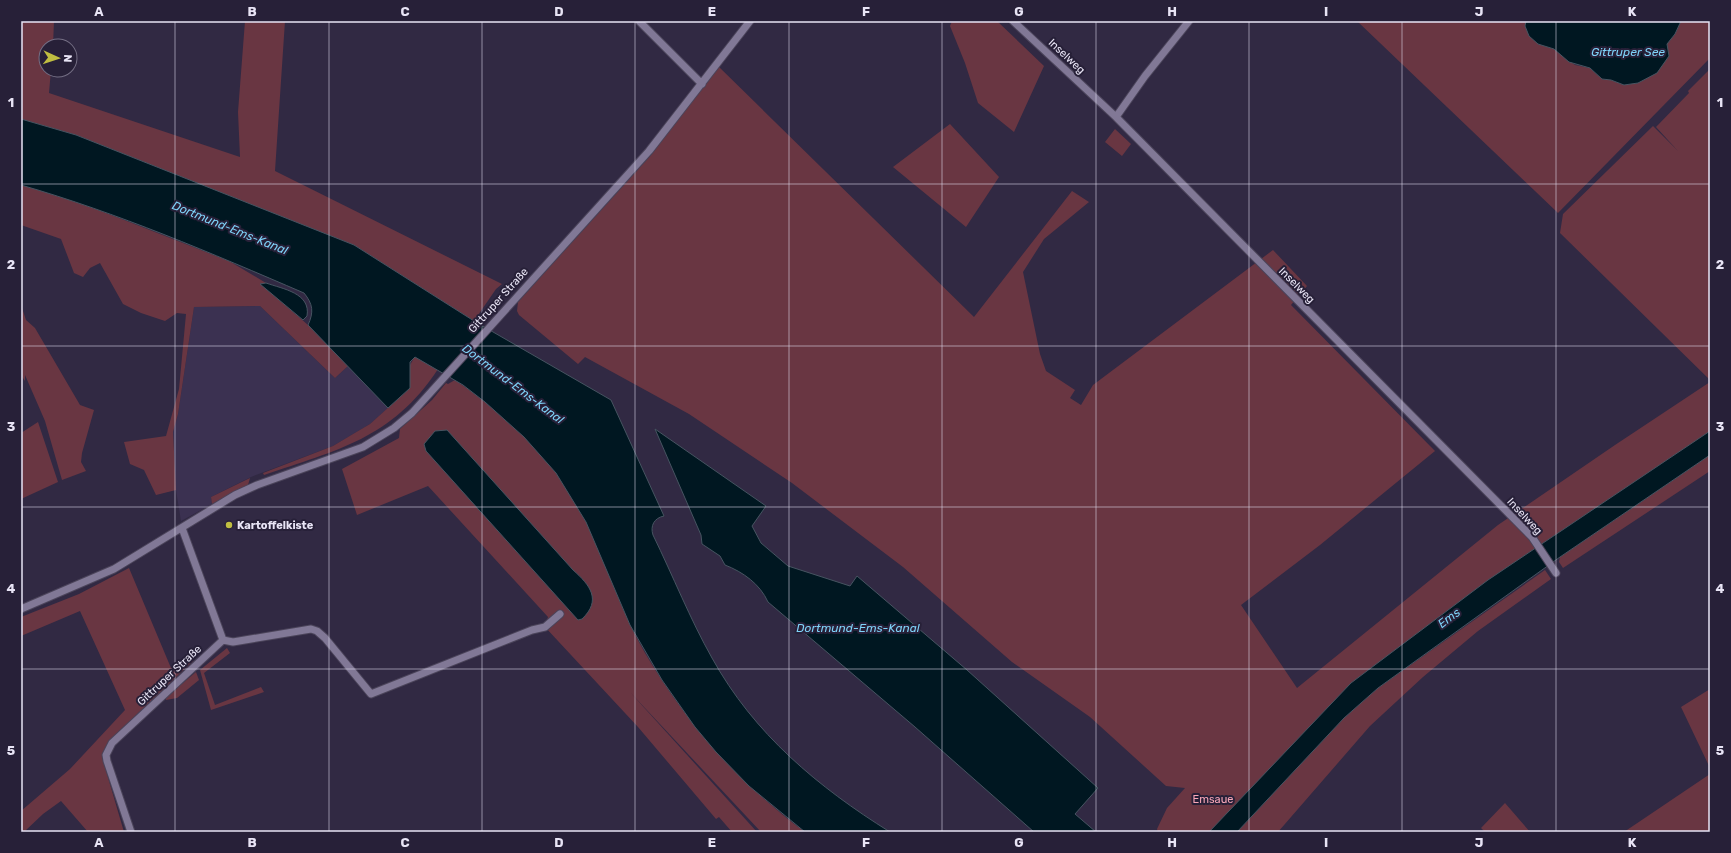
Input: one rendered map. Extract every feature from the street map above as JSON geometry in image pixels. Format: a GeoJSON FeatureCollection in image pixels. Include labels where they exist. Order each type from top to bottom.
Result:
{"type":"FeatureCollection","features":[{"type":"Feature","properties":{"kind":"street"},"geometry":{"type":"LineString","coordinates":[[639,21],[702,84]]}},
{"type":"Feature","properties":{"kind":"street","name":"Gittruper Straße"},"geometry":{"type":"LineString","coordinates":[[21,609],[114,569],[235,495],[257,485],[363,447],[394,428],[412,413],[649,151],[750,21]]}},
{"type":"Feature","properties":{"kind":"street","name":"Inselweg"},"geometry":{"type":"LineString","coordinates":[[1013,21],[1116,117],[1532,537],[1556,573]]}},
{"type":"Feature","properties":{"kind":"street"},"geometry":{"type":"LineString","coordinates":[[1116,117],[1145,76],[1189,21]]}},
{"type":"Feature","properties":{"kind":"street"},"geometry":{"type":"LineString","coordinates":[[182,528],[223,640],[233,642],[311,629],[317,631],[371,694],[532,630],[545,627],[560,614]]}},
{"type":"Feature","properties":{"kind":"street","name":"Gittruper Straße"},"geometry":{"type":"LineString","coordinates":[[131,832],[107,761],[108,749],[223,640]]}},
{"type":"Feature","properties":{"kind":"shaded area"},"geometry":{"type":"Polygon","coordinates":[[[260,306],[335,378],[348,366],[388,408],[370,424],[333,446],[251,477],[211,497],[212,504],[181,521],[176,490],[173,432],[178,414],[194,307],[260,306]]]}},
{"type":"Feature","properties":{"kind":"green space"},"geometry":{"type":"Polygon","coordinates":[[[21,21],[54,21],[53,38],[38,38],[38,78],[50,78],[49,93],[240,157],[238,112],[245,21],[285,21],[275,171],[502,284],[496,289],[474,321],[354,245],[76,135],[21,119],[21,21]]]}},
{"type":"Feature","properties":{"kind":"green space"},"geometry":{"type":"Polygon","coordinates":[[[952,21],[997,21],[1044,66],[1014,132],[978,103],[965,63],[950,26],[952,21]]]}},
{"type":"Feature","properties":{"kind":"green space"},"geometry":{"type":"Polygon","coordinates":[[[1357,21],[1526,21],[1525,26],[1538,44],[1554,49],[1575,65],[1590,68],[1602,79],[1611,80],[1624,85],[1667,44],[1675,34],[1681,21],[1710,21],[1710,58],[1558,213],[1357,21]]]}},
{"type":"Feature","properties":{"kind":"green space","name":"Emsaue"},"geometry":{"type":"Polygon","coordinates":[[[718,66],[974,317],[1072,191],[1089,202],[1044,239],[1023,272],[1040,354],[1046,371],[1075,390],[1070,398],[1081,405],[1093,385],[1273,250],[1307,286],[1291,305],[1435,451],[1320,545],[1241,605],[1297,688],[1498,525],[1710,382],[1710,442],[1423,638],[1221,832],[1158,832],[1157,829],[1167,808],[1185,788],[1166,786],[1090,717],[1012,662],[903,567],[792,483],[689,414],[585,357],[578,364],[519,315],[517,311],[518,302],[651,155],[718,66]]]}},
{"type":"Feature","properties":{"kind":"green space"},"geometry":{"type":"Polygon","coordinates":[[[1710,69],[1710,380],[1560,233],[1563,214],[1653,126],[1678,151],[1656,127],[1710,69]]]}},
{"type":"Feature","properties":{"kind":"green space"},"geometry":{"type":"Polygon","coordinates":[[[950,124],[999,177],[966,227],[893,167],[950,124]]]}},
{"type":"Feature","properties":{"kind":"green space"},"geometry":{"type":"Polygon","coordinates":[[[1115,129],[1131,144],[1122,156],[1105,142],[1115,129]]]}},
{"type":"Feature","properties":{"kind":"green space"},"geometry":{"type":"Polygon","coordinates":[[[21,185],[68,198],[229,261],[266,283],[261,284],[308,325],[348,366],[335,378],[260,306],[194,307],[178,414],[173,432],[176,490],[156,495],[144,470],[130,464],[124,442],[166,436],[179,389],[186,314],[177,313],[165,321],[141,313],[123,304],[100,263],[90,268],[83,277],[74,273],[61,239],[21,225],[21,185]]]}},
{"type":"Feature","properties":{"kind":"green space"},"geometry":{"type":"Polygon","coordinates":[[[21,305],[26,320],[35,328],[80,405],[94,410],[82,453],[81,462],[86,471],[62,480],[45,421],[25,375],[25,381],[21,375],[21,305]]]}},
{"type":"Feature","properties":{"kind":"green space"},"geometry":{"type":"Polygon","coordinates":[[[414,358],[419,358],[438,369],[420,393],[402,412],[382,427],[361,439],[316,458],[264,475],[263,473],[333,446],[370,424],[410,388],[410,365],[414,358]]]}},
{"type":"Feature","properties":{"kind":"green space"},"geometry":{"type":"Polygon","coordinates":[[[455,380],[475,394],[513,426],[547,462],[562,481],[587,523],[636,637],[678,704],[696,727],[736,772],[781,813],[805,832],[761,832],[629,691],[757,832],[732,832],[719,817],[716,819],[638,727],[545,627],[548,617],[428,486],[357,515],[342,469],[399,438],[400,429],[432,400],[446,383],[448,384],[455,380]]]}},
{"type":"Feature","properties":{"kind":"green space"},"geometry":{"type":"Polygon","coordinates":[[[38,422],[58,482],[21,499],[21,433],[38,422]]]}},
{"type":"Feature","properties":{"kind":"green space"},"geometry":{"type":"Polygon","coordinates":[[[1710,455],[1710,471],[1563,568],[1559,562],[1560,557],[1710,455]]]}},
{"type":"Feature","properties":{"kind":"green space"},"geometry":{"type":"Polygon","coordinates":[[[250,478],[248,485],[212,504],[211,497],[250,478]]]}},
{"type":"Feature","properties":{"kind":"green space"},"geometry":{"type":"Polygon","coordinates":[[[129,568],[171,668],[188,656],[193,661],[111,739],[102,757],[124,832],[88,832],[61,801],[43,814],[24,832],[21,832],[21,811],[70,769],[125,710],[80,611],[21,636],[21,617],[79,594],[129,568]]]}},
{"type":"Feature","properties":{"kind":"green space"},"geometry":{"type":"Polygon","coordinates":[[[1545,570],[1551,579],[1478,631],[1423,677],[1370,726],[1278,832],[1237,832],[1344,718],[1378,688],[1545,570]]]}},
{"type":"Feature","properties":{"kind":"green space"},"geometry":{"type":"Polygon","coordinates":[[[227,648],[230,653],[204,673],[215,705],[261,687],[264,692],[211,710],[200,670],[227,648]]]}},
{"type":"Feature","properties":{"kind":"green space"},"geometry":{"type":"Polygon","coordinates":[[[196,672],[199,680],[177,698],[166,700],[166,697],[196,672]]]}},
{"type":"Feature","properties":{"kind":"green space"},"geometry":{"type":"Polygon","coordinates":[[[1710,689],[1710,768],[1681,707],[1710,689]]]}},
{"type":"Feature","properties":{"kind":"green space"},"geometry":{"type":"Polygon","coordinates":[[[1710,774],[1710,832],[1624,832],[1710,774]]]}},
{"type":"Feature","properties":{"kind":"green space"},"geometry":{"type":"Polygon","coordinates":[[[1505,803],[1530,832],[1485,832],[1481,828],[1505,803]]]}},
{"type":"Feature","properties":{"kind":"water","name":"Gittruper See"},"geometry":{"type":"Polygon","coordinates":[[[1526,21],[1681,21],[1675,34],[1667,44],[1669,56],[1657,73],[1638,83],[1624,85],[1611,80],[1602,79],[1590,68],[1569,62],[1554,49],[1538,44],[1529,36],[1525,26],[1526,21]]]}},
{"type":"Feature","properties":{"kind":"water"},"geometry":{"type":"Polygon","coordinates":[[[21,119],[76,135],[354,245],[474,321],[611,400],[664,516],[655,521],[652,529],[653,535],[696,628],[729,685],[747,711],[790,757],[838,797],[890,832],[805,832],[749,786],[716,752],[695,727],[662,680],[630,625],[586,522],[556,473],[524,437],[485,402],[463,385],[415,357],[410,362],[410,388],[388,408],[308,325],[312,308],[304,293],[129,221],[21,185],[21,119]]]}},
{"type":"Feature","properties":{"kind":"water"},"geometry":{"type":"Polygon","coordinates":[[[266,283],[287,290],[300,297],[305,302],[307,316],[303,320],[260,284],[266,283]]]}},
{"type":"Feature","properties":{"kind":"water","name":"Dortmund-Ems-Kanal"},"geometry":{"type":"Polygon","coordinates":[[[655,429],[766,506],[752,526],[761,543],[788,566],[850,586],[857,576],[967,670],[1098,788],[1075,814],[1096,832],[1034,832],[915,727],[768,602],[756,584],[738,571],[725,565],[720,556],[702,544],[701,535],[655,429]]]}},
{"type":"Feature","properties":{"kind":"water"},"geometry":{"type":"Polygon","coordinates":[[[447,430],[589,587],[592,599],[591,605],[588,612],[582,619],[578,620],[426,451],[424,444],[435,431],[447,430]]]}},
{"type":"Feature","properties":{"kind":"water","name":"Ems"},"geometry":{"type":"Polygon","coordinates":[[[1710,431],[1710,455],[1560,557],[1378,688],[1344,718],[1237,832],[1209,832],[1351,683],[1488,580],[1710,431]]]}},
{"type":"Feature","properties":{"kind":"place","name":"Kartoffelkiste"},"geometry":{"type":"Point","coordinates":[229,525]}}]}
